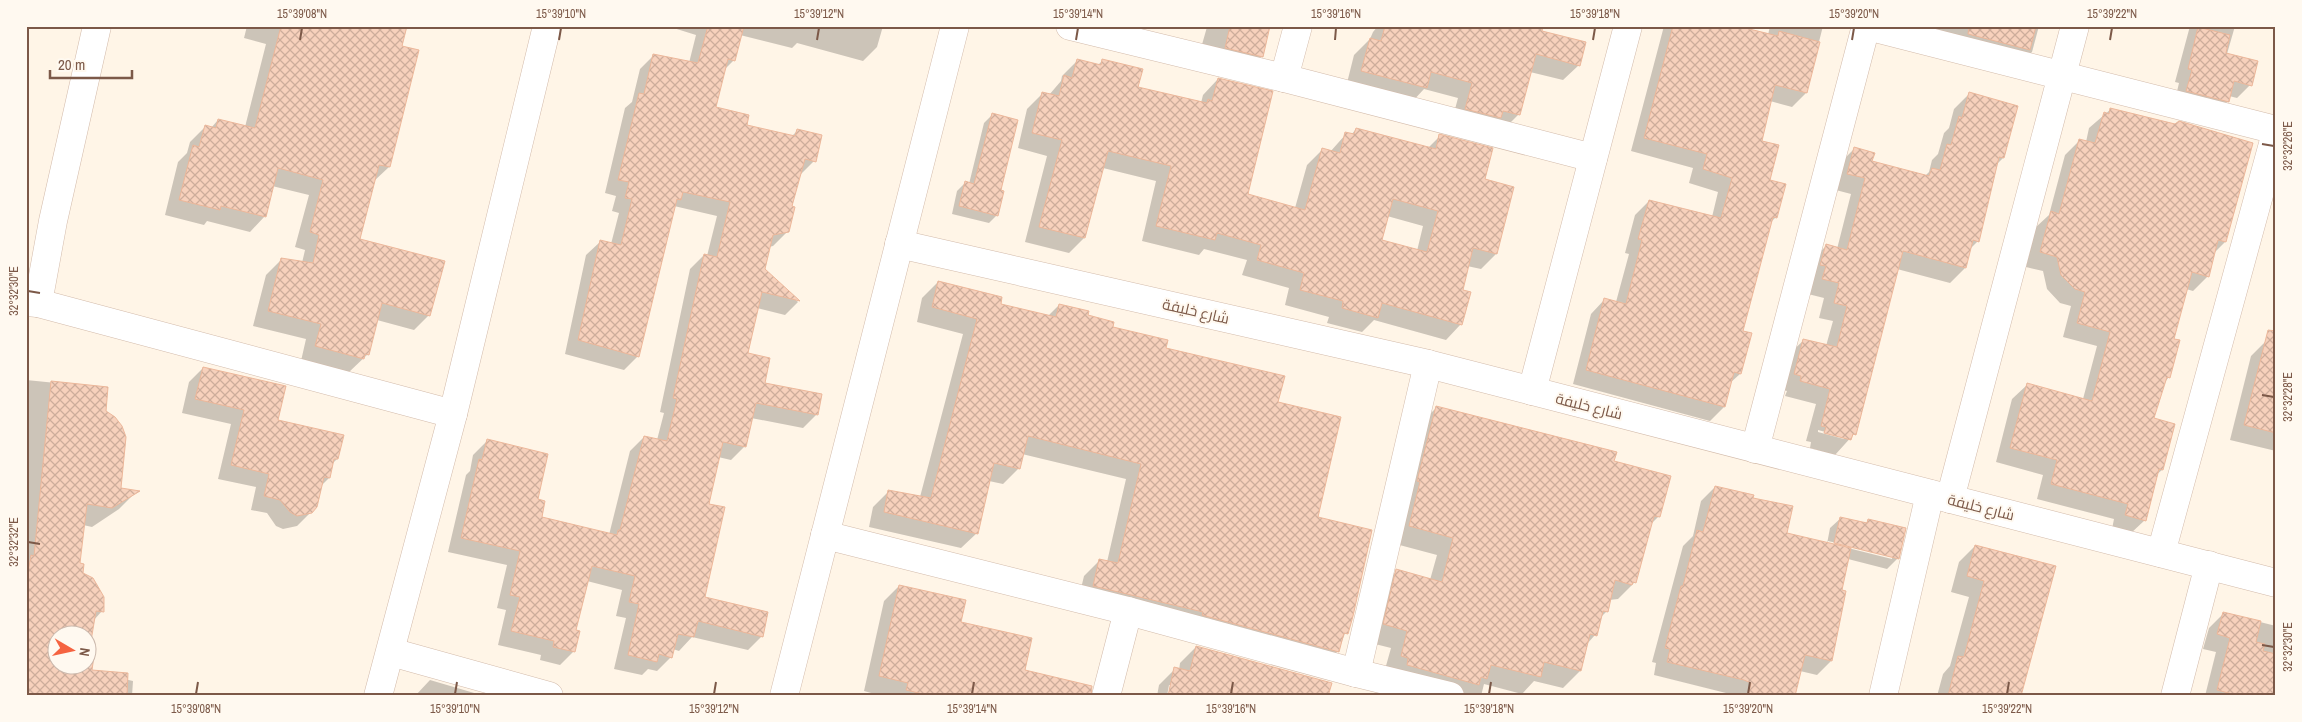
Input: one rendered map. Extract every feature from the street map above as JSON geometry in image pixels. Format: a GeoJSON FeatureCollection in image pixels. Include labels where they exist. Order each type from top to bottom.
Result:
{"type":"FeatureCollection","features":[{"type":"Feature","properties":{"kind":"street"},"geometry":{"type":"LineString","coordinates":[[97,26],[32,303],[453,414]]}},
{"type":"Feature","properties":{"kind":"street"},"geometry":{"type":"LineString","coordinates":[[378,696],[453,414],[547,26]]}},
{"type":"Feature","properties":{"kind":"street"},"geometry":{"type":"LineString","coordinates":[[784,696],[955,26]]}},
{"type":"Feature","properties":{"kind":"street"},"geometry":{"type":"LineString","coordinates":[[1070,26],[1284,78],[1593,158]]}},
{"type":"Feature","properties":{"kind":"street"},"geometry":{"type":"LineString","coordinates":[[1284,78],[1298,26]]}},
{"type":"Feature","properties":{"kind":"street"},"geometry":{"type":"LineString","coordinates":[[1532,391],[1628,26]]}},
{"type":"Feature","properties":{"kind":"street"},"geometry":{"type":"LineString","coordinates":[[1755,449],[1866,26],[2062,76],[2276,132],[2161,553]]}},
{"type":"Feature","properties":{"kind":"street"},"geometry":{"type":"LineString","coordinates":[[1883,696],[2075,26]]}},
{"type":"Feature","properties":{"kind":"street","name":"شارع خليفة"},"geometry":{"type":"LineString","coordinates":[[899,244],[1428,364],[2276,582]]}},
{"type":"Feature","properties":{"kind":"street"},"geometry":{"type":"LineString","coordinates":[[1356,673],[1428,364]]}},
{"type":"Feature","properties":{"kind":"street"},"geometry":{"type":"LineString","coordinates":[[825,534],[1450,696]]}},
{"type":"Feature","properties":{"kind":"street"},"geometry":{"type":"LineString","coordinates":[[2175,696],[2209,565]]}},
{"type":"Feature","properties":{"kind":"street"},"geometry":{"type":"LineString","coordinates":[[1106,696],[1128,611]]}},
{"type":"Feature","properties":{"kind":"street"},"geometry":{"type":"LineString","coordinates":[[391,652],[549,696]]}},
{"type":"Feature","properties":{"kind":"building"},"geometry":{"type":"Polygon","coordinates":[[[281,26],[407,26],[402,46],[419,50],[390,167],[379,165],[360,239],[445,261],[430,316],[382,303],[369,355],[365,354],[364,359],[315,346],[321,324],[268,311],[281,258],[313,263],[319,235],[310,232],[323,180],[278,168],[266,217],[221,206],[220,210],[179,200],[193,145],[199,147],[205,125],[216,128],[218,119],[255,128],[281,26]]]}},
{"type":"Feature","properties":{"kind":"building"},"geometry":{"type":"Polygon","coordinates":[[[708,26],[744,26],[735,61],[728,59],[716,107],[749,115],[747,125],[795,136],[797,129],[822,135],[816,162],[805,159],[792,206],[795,207],[789,232],[773,235],[765,269],[800,301],[762,292],[748,353],[770,358],[765,383],[822,394],[818,415],[756,403],[746,447],[723,442],[709,504],[725,507],[705,597],[768,612],[763,637],[698,621],[694,637],[678,634],[672,658],[659,654],[657,662],[628,655],[639,604],[629,602],[635,576],[592,566],[576,630],[580,631],[575,652],[553,647],[554,641],[511,631],[520,597],[510,595],[520,551],[461,538],[479,459],[482,460],[487,439],[548,454],[538,499],[545,501],[542,517],[617,535],[618,530],[620,530],[644,436],[667,441],[677,399],[673,398],[704,254],[717,257],[730,202],[683,192],[681,200],[677,199],[639,357],[578,340],[600,240],[621,245],[632,199],[625,198],[629,182],[618,180],[639,93],[644,94],[653,54],[698,63],[708,26]]]}},
{"type":"Feature","properties":{"kind":"building"},"geometry":{"type":"Polygon","coordinates":[[[1230,26],[1270,26],[1263,57],[1225,48],[1230,26]]]}},
{"type":"Feature","properties":{"kind":"building"},"geometry":{"type":"Polygon","coordinates":[[[1385,26],[1543,26],[1542,31],[1586,42],[1580,66],[1536,54],[1520,115],[1503,111],[1501,118],[1465,109],[1472,83],[1431,72],[1427,88],[1361,71],[1370,38],[1381,41],[1385,26]]]}},
{"type":"Feature","properties":{"kind":"building"},"geometry":{"type":"Polygon","coordinates":[[[1673,26],[1737,26],[1778,36],[1779,31],[1820,42],[1807,93],[1775,85],[1762,141],[1779,145],[1770,180],[1786,184],[1777,218],[1773,217],[1743,331],[1752,333],[1741,374],[1734,372],[1725,407],[1586,370],[1604,298],[1626,304],[1642,240],[1638,239],[1649,200],[1721,218],[1732,178],[1703,169],[1707,154],[1644,138],[1673,26]]]}},
{"type":"Feature","properties":{"kind":"building"},"geometry":{"type":"Polygon","coordinates":[[[1969,26],[2036,26],[2030,50],[1968,34],[1969,26]]]}},
{"type":"Feature","properties":{"kind":"building"},"geometry":{"type":"Polygon","coordinates":[[[2198,27],[2230,35],[2226,53],[2258,61],[2252,86],[2234,81],[2229,102],[2186,91],[2192,70],[2188,69],[2198,27]]]}},
{"type":"Feature","properties":{"kind":"building"},"geometry":{"type":"Polygon","coordinates":[[[1077,59],[1101,65],[1102,59],[1143,69],[1138,87],[1207,103],[1208,99],[1212,101],[1218,78],[1273,91],[1248,194],[1305,210],[1322,148],[1340,153],[1345,132],[1354,134],[1356,128],[1436,149],[1439,134],[1493,148],[1485,179],[1514,187],[1497,254],[1473,248],[1463,290],[1471,292],[1462,325],[1382,303],[1378,318],[1342,308],[1343,301],[1300,290],[1304,273],[1257,260],[1261,245],[1217,233],[1215,240],[1156,226],[1171,166],[1108,151],[1085,238],[1039,227],[1062,140],[1032,133],[1042,92],[1059,96],[1064,75],[1072,78],[1077,59]],[[1393,199],[1382,240],[1427,252],[1438,211],[1393,199]]]}},
{"type":"Feature","properties":{"kind":"building"},"geometry":{"type":"Polygon","coordinates":[[[1969,92],[2018,106],[2004,158],[1999,157],[1979,242],[1973,240],[1966,268],[1903,251],[1856,435],[1853,434],[1851,440],[1824,433],[1826,427],[1821,426],[1830,389],[1800,381],[1801,376],[1794,374],[1803,339],[1837,347],[1847,306],[1834,303],[1839,283],[1822,279],[1826,266],[1820,265],[1826,244],[1847,250],[1865,178],[1847,174],[1854,147],[1875,153],[1872,161],[1929,176],[1932,168],[1940,170],[1947,144],[1951,145],[1959,116],[1962,118],[1969,92]]]}},
{"type":"Feature","properties":{"kind":"building"},"geometry":{"type":"Polygon","coordinates":[[[2110,108],[2175,124],[2179,121],[2253,143],[2226,242],[2218,240],[2209,277],[2192,272],[2174,339],[2180,340],[2170,378],[2167,377],[2154,418],[2175,424],[2163,470],[2159,469],[2146,521],[2125,515],[2128,504],[2051,484],[2057,460],[2010,448],[2027,383],[2092,401],[2110,332],[2077,323],[2085,292],[2075,289],[2061,275],[2057,257],[2040,252],[2051,211],[2059,214],[2079,139],[2095,143],[2104,112],[2109,114],[2110,108]]]}},
{"type":"Feature","properties":{"kind":"building"},"geometry":{"type":"Polygon","coordinates":[[[992,113],[1018,120],[1001,190],[1004,191],[998,216],[959,206],[965,181],[974,184],[992,113]]]}},
{"type":"Feature","properties":{"kind":"building"},"geometry":{"type":"Polygon","coordinates":[[[938,281],[1002,297],[1001,304],[1056,317],[1059,304],[1089,311],[1088,315],[1114,322],[1113,327],[1168,340],[1166,348],[1285,376],[1278,402],[1341,417],[1318,517],[1372,530],[1353,616],[1348,634],[1344,633],[1339,652],[1202,615],[1203,612],[1093,586],[1099,559],[1118,563],[1141,464],[1028,436],[1020,469],[994,463],[978,534],[884,512],[888,490],[931,498],[977,319],[932,307],[938,281]]]}},
{"type":"Feature","properties":{"kind":"building"},"geometry":{"type":"Polygon","coordinates":[[[2268,330],[2276,331],[2276,433],[2244,425],[2268,330]]]}},
{"type":"Feature","properties":{"kind":"building"},"geometry":{"type":"Polygon","coordinates":[[[203,367],[286,386],[278,420],[344,435],[338,459],[334,459],[330,478],[324,477],[317,507],[312,513],[297,516],[290,512],[280,500],[264,496],[269,474],[231,465],[244,410],[195,399],[203,367]]]}},
{"type":"Feature","properties":{"kind":"building"},"geometry":{"type":"Polygon","coordinates":[[[51,381],[108,387],[106,411],[115,417],[122,426],[126,437],[121,488],[140,491],[112,508],[87,504],[80,563],[84,564],[83,573],[93,578],[104,597],[104,612],[96,611],[94,624],[48,624],[48,674],[98,674],[98,670],[128,673],[127,696],[26,696],[26,584],[31,555],[34,556],[51,381]]]}},
{"type":"Feature","properties":{"kind":"building"},"geometry":{"type":"Polygon","coordinates":[[[1436,406],[1617,452],[1614,461],[1671,476],[1660,517],[1654,516],[1636,583],[1633,582],[1632,585],[1615,580],[1608,612],[1603,611],[1597,636],[1590,634],[1581,671],[1544,662],[1541,677],[1491,665],[1487,679],[1481,677],[1479,685],[1407,665],[1408,658],[1401,656],[1407,631],[1383,624],[1396,569],[1442,582],[1453,538],[1409,526],[1420,482],[1417,481],[1436,406]]]}},
{"type":"Feature","properties":{"kind":"building"},"geometry":{"type":"Polygon","coordinates":[[[1715,486],[1754,495],[1753,498],[1793,506],[1787,533],[1851,548],[1842,590],[1846,591],[1832,661],[1805,655],[1795,696],[1748,696],[1751,683],[1744,680],[1667,662],[1670,649],[1665,648],[1681,586],[1683,586],[1697,530],[1703,532],[1715,486]]]}},
{"type":"Feature","properties":{"kind":"building"},"geometry":{"type":"Polygon","coordinates":[[[1840,517],[1867,523],[1868,519],[1906,528],[1899,559],[1834,543],[1840,517]]]}},
{"type":"Feature","properties":{"kind":"building"},"geometry":{"type":"Polygon","coordinates":[[[1975,545],[2056,566],[2021,696],[1948,696],[1958,656],[1964,657],[1984,581],[1967,576],[1975,545]]]}},
{"type":"Feature","properties":{"kind":"building"},"geometry":{"type":"Polygon","coordinates":[[[899,585],[966,600],[961,622],[1032,638],[1025,670],[1092,686],[1091,696],[931,696],[906,690],[908,683],[879,676],[899,585]]]}},
{"type":"Feature","properties":{"kind":"building"},"geometry":{"type":"Polygon","coordinates":[[[2223,612],[2261,621],[2256,642],[2265,644],[2263,651],[2276,654],[2276,696],[2240,696],[2217,690],[2230,638],[2217,634],[2223,612]]]}},
{"type":"Feature","properties":{"kind":"building"},"geometry":{"type":"Polygon","coordinates":[[[1196,646],[1332,683],[1328,696],[1168,696],[1174,667],[1190,671],[1196,646]]]}}]}
